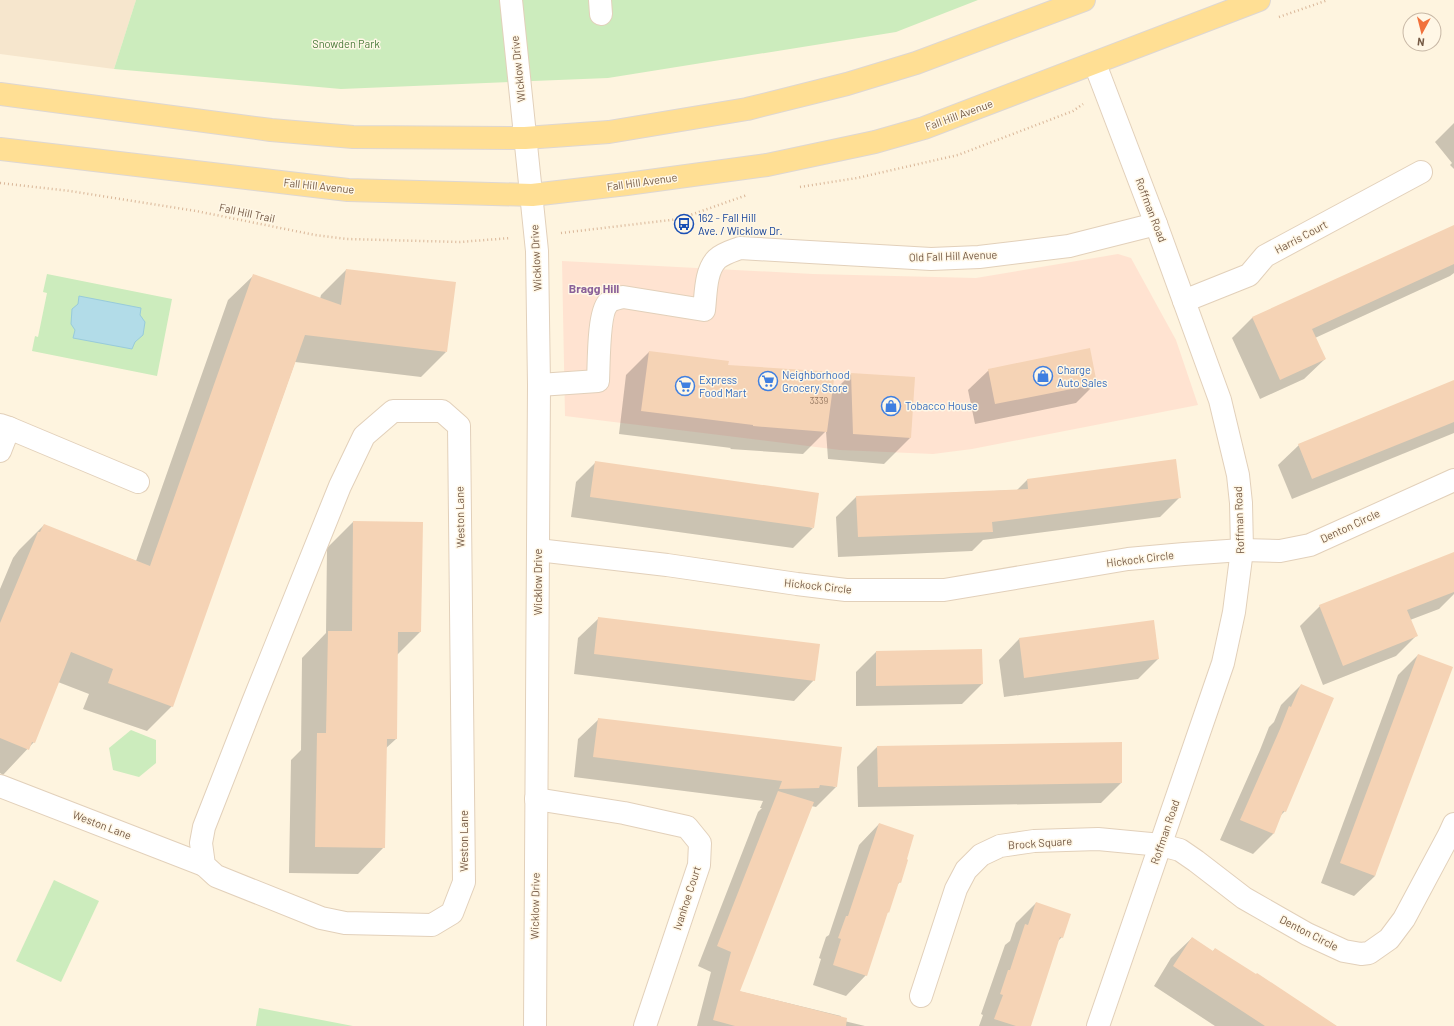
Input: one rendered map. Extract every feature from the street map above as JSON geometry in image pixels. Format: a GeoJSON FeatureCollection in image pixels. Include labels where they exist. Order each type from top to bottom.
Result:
{"type":"FeatureCollection","features":[{"type":"Feature","properties":{"kind":"main road"},"geometry":{"type":"LineString","coordinates":[[0,94],[271,130],[353,137],[524,138],[609,132],[747,109],[847,84],[916,63],[1084,0]]}},
{"type":"Feature","properties":{"kind":"main road","name":"Fall Hill Avenue"},"geometry":{"type":"LineString","coordinates":[[0,149],[348,190],[532,195],[627,184],[767,165],[875,142],[924,128],[1259,0]]}},
{"type":"Feature","properties":{"kind":"street","name":"WIcklow Drive"},"geometry":{"type":"LineString","coordinates":[[511,0],[524,138]]}},
{"type":"Feature","properties":{"kind":"street","name":"Roffman Road"},"geometry":{"type":"LineString","coordinates":[[1094,64],[1156,224],[1220,400],[1238,475],[1241,504],[1242,550],[1234,612],[1223,663],[1098,1026]]}},
{"type":"Feature","properties":{"kind":"street","name":"Wicklow Drive"},"geometry":{"type":"LineString","coordinates":[[524,138],[532,195],[537,251],[539,385],[535,1026]]}},
{"type":"Feature","properties":{"kind":"street","name":"Harris Court"},"geometry":{"type":"LineString","coordinates":[[1184,301],[1249,275],[1265,256],[1421,172]]}},
{"type":"Feature","properties":{"kind":"street","name":"Old Fall Hill Avenue"},"geometry":{"type":"LineString","coordinates":[[539,385],[598,381],[602,317],[609,302],[615,298],[623,297],[704,310],[710,270],[717,259],[740,248],[931,260],[1019,253],[1069,246],[1156,224]]}},
{"type":"Feature","properties":{"kind":"street","name":"Weston Lane"},"geometry":{"type":"LineString","coordinates":[[0,786],[204,865],[216,876],[321,918],[345,923],[432,925],[452,913],[464,882],[459,426],[442,411],[393,411],[364,436],[340,486],[204,827],[201,843],[204,865]]}},
{"type":"Feature","properties":{"kind":"street"},"geometry":{"type":"LineString","coordinates":[[0,451],[4,426],[138,482]]}},
{"type":"Feature","properties":{"kind":"street","name":"Denton Circle"},"geometry":{"type":"LineString","coordinates":[[1242,550],[1280,551],[1310,545],[1454,480]]}},
{"type":"Feature","properties":{"kind":"street","name":"Hickock Circle"},"geometry":{"type":"LineString","coordinates":[[538,550],[667,565],[846,590],[944,590],[1128,559],[1242,550]]}},
{"type":"Feature","properties":{"kind":"street","name":"Ivanhoe Court"},"geometry":{"type":"LineString","coordinates":[[536,799],[624,813],[687,827],[700,843],[699,865],[645,1026]]}},
{"type":"Feature","properties":{"kind":"street","name":"Denton Circle"},"geometry":{"type":"LineString","coordinates":[[1161,845],[1180,850],[1244,898],[1307,934],[1344,951],[1361,954],[1369,952],[1389,939],[1404,919],[1454,824]]}},
{"type":"Feature","properties":{"kind":"street","name":"Brock Square"},"geometry":{"type":"LineString","coordinates":[[921,996],[956,889],[966,870],[981,855],[1000,846],[1034,841],[1098,839],[1161,845]]}},
{"type":"Feature","properties":{"kind":"path","name":"Fall Hill Trail"},"geometry":{"type":"LineString","coordinates":[[0,183],[70,191],[196,211],[315,235],[347,239],[460,242],[492,240]]}},
{"type":"Feature","properties":{"kind":"shaded area"},"geometry":{"type":"Polygon","coordinates":[[[0,0],[136,0],[114,69],[0,54],[0,0]]]}},
{"type":"Feature","properties":{"kind":"shaded area"},"geometry":{"type":"Polygon","coordinates":[[[1118,254],[1131,258],[1176,340],[1198,405],[972,449],[933,454],[840,450],[565,416],[562,261],[813,274],[976,278],[1118,254]]]}},
{"type":"Feature","properties":{"kind":"green space","name":"Snowden Park"},"geometry":{"type":"Polygon","coordinates":[[[136,0],[978,0],[896,32],[608,78],[341,89],[114,69],[136,0]]]}},
{"type":"Feature","properties":{"kind":"green space"},"geometry":{"type":"Polygon","coordinates":[[[47,274],[172,299],[157,376],[32,351],[35,336],[38,337],[47,293],[43,292],[47,274]]]}},
{"type":"Feature","properties":{"kind":"green space"},"geometry":{"type":"Polygon","coordinates":[[[131,730],[156,740],[156,763],[139,777],[113,770],[109,748],[131,730]]]}},
{"type":"Feature","properties":{"kind":"green space"},"geometry":{"type":"Polygon","coordinates":[[[54,880],[99,901],[61,982],[16,961],[54,880]]]}},
{"type":"Feature","properties":{"kind":"green space"},"geometry":{"type":"Polygon","coordinates":[[[259,1008],[353,1026],[256,1026],[259,1008]]]}},
{"type":"Feature","properties":{"kind":"water"},"geometry":{"type":"Polygon","coordinates":[[[79,296],[141,308],[140,315],[145,322],[143,335],[135,342],[132,349],[73,338],[75,330],[71,324],[72,309],[78,304],[79,296]]]}},
{"type":"Feature","properties":{"kind":"building"},"geometry":{"type":"Polygon","coordinates":[[[1454,225],[1454,264],[1312,329],[1326,359],[1280,380],[1252,317],[1454,225]]]}},
{"type":"Feature","properties":{"kind":"building"},"geometry":{"type":"Polygon","coordinates":[[[346,269],[456,282],[447,352],[305,335],[173,707],[108,683],[113,669],[71,652],[35,743],[32,742],[29,750],[0,738],[0,623],[38,532],[40,532],[44,524],[150,566],[253,274],[341,305],[346,269]]]}},
{"type":"Feature","properties":{"kind":"building","name":"Charge Auto Sales"},"geometry":{"type":"Polygon","coordinates":[[[1090,348],[1097,384],[995,404],[988,369],[1090,348]]]}},
{"type":"Feature","properties":{"kind":"building"},"geometry":{"type":"Polygon","coordinates":[[[649,351],[729,361],[728,365],[835,372],[827,432],[753,426],[641,411],[649,351]]]}},
{"type":"Feature","properties":{"kind":"building","name":"Tobacco House"},"geometry":{"type":"Polygon","coordinates":[[[851,373],[915,377],[911,438],[853,434],[851,373]]]}},
{"type":"Feature","properties":{"kind":"building"},"geometry":{"type":"Polygon","coordinates":[[[1454,380],[1454,422],[1312,479],[1298,444],[1454,380]]]}},
{"type":"Feature","properties":{"kind":"building"},"geometry":{"type":"Polygon","coordinates":[[[1176,459],[1181,498],[992,522],[993,532],[858,537],[856,496],[1028,489],[1027,479],[1176,459]]]}},
{"type":"Feature","properties":{"kind":"building"},"geometry":{"type":"Polygon","coordinates":[[[595,461],[819,493],[814,528],[590,497],[595,461]]]}},
{"type":"Feature","properties":{"kind":"building"},"geometry":{"type":"Polygon","coordinates":[[[353,521],[423,522],[421,632],[398,632],[397,739],[387,739],[385,848],[315,847],[317,733],[326,733],[328,631],[352,631],[353,521]]]}},
{"type":"Feature","properties":{"kind":"building"},"geometry":{"type":"Polygon","coordinates":[[[1454,552],[1454,592],[1407,610],[1418,636],[1343,666],[1319,605],[1454,552]]]}},
{"type":"Feature","properties":{"kind":"building"},"geometry":{"type":"Polygon","coordinates":[[[598,617],[820,644],[815,681],[594,654],[598,617]]]}},
{"type":"Feature","properties":{"kind":"building"},"geometry":{"type":"Polygon","coordinates":[[[1154,620],[1159,659],[1024,678],[1019,638],[1154,620]]]}},
{"type":"Feature","properties":{"kind":"building"},"geometry":{"type":"Polygon","coordinates":[[[982,649],[983,684],[876,686],[876,651],[982,649]]]}},
{"type":"Feature","properties":{"kind":"building"},"geometry":{"type":"Polygon","coordinates":[[[1418,654],[1453,667],[1375,876],[1340,863],[1418,654]]]}},
{"type":"Feature","properties":{"kind":"building"},"geometry":{"type":"Polygon","coordinates":[[[1301,684],[1334,698],[1286,812],[1283,811],[1274,834],[1240,820],[1289,706],[1291,707],[1301,684]]]}},
{"type":"Feature","properties":{"kind":"building"},"geometry":{"type":"Polygon","coordinates":[[[598,718],[842,747],[837,787],[820,785],[819,788],[779,789],[782,781],[593,757],[598,718]]]}},
{"type":"Feature","properties":{"kind":"building"},"geometry":{"type":"Polygon","coordinates":[[[1122,742],[1122,783],[878,787],[877,746],[1122,742]]]}},
{"type":"Feature","properties":{"kind":"building"},"geometry":{"type":"Polygon","coordinates":[[[778,791],[814,802],[740,991],[847,1018],[846,1026],[735,1026],[713,1020],[731,952],[717,946],[778,791]]]}},
{"type":"Feature","properties":{"kind":"building"},"geometry":{"type":"Polygon","coordinates":[[[879,823],[914,835],[901,883],[899,882],[889,913],[888,912],[867,976],[833,965],[841,939],[838,938],[846,916],[848,916],[879,823]]]}},
{"type":"Feature","properties":{"kind":"building"},"geometry":{"type":"Polygon","coordinates":[[[1036,902],[1071,914],[1063,938],[1060,937],[1031,1026],[1016,1026],[994,1019],[1003,995],[1000,994],[1008,970],[1010,970],[1025,924],[1028,925],[1036,902]]]}},
{"type":"Feature","properties":{"kind":"building"},"geometry":{"type":"Polygon","coordinates":[[[1192,937],[1213,951],[1215,948],[1256,974],[1257,973],[1337,1026],[1265,1026],[1173,966],[1192,937]]]}},
{"type":"Feature","properties":{"kind":"place","name":"162 - Fall Hill Ave. / Wicklow Dr."},"geometry":{"type":"Point","coordinates":[684,224]}},
{"type":"Feature","properties":{"kind":"place","name":"Charge Auto Sales"},"geometry":{"type":"Point","coordinates":[1043,376]}},
{"type":"Feature","properties":{"kind":"place","name":"Neighborhood Grocery Store"},"geometry":{"type":"Point","coordinates":[768,381]}},
{"type":"Feature","properties":{"kind":"place","name":"Express Food Mart"},"geometry":{"type":"Point","coordinates":[685,386]}},
{"type":"Feature","properties":{"kind":"place","name":"Tobacco House"},"geometry":{"type":"Point","coordinates":[891,406]}},
{"type":"Feature","properties":{"kind":"district","name":"Bragg Hill"},"geometry":{"type":"Point","coordinates":[594,289]}}]}
